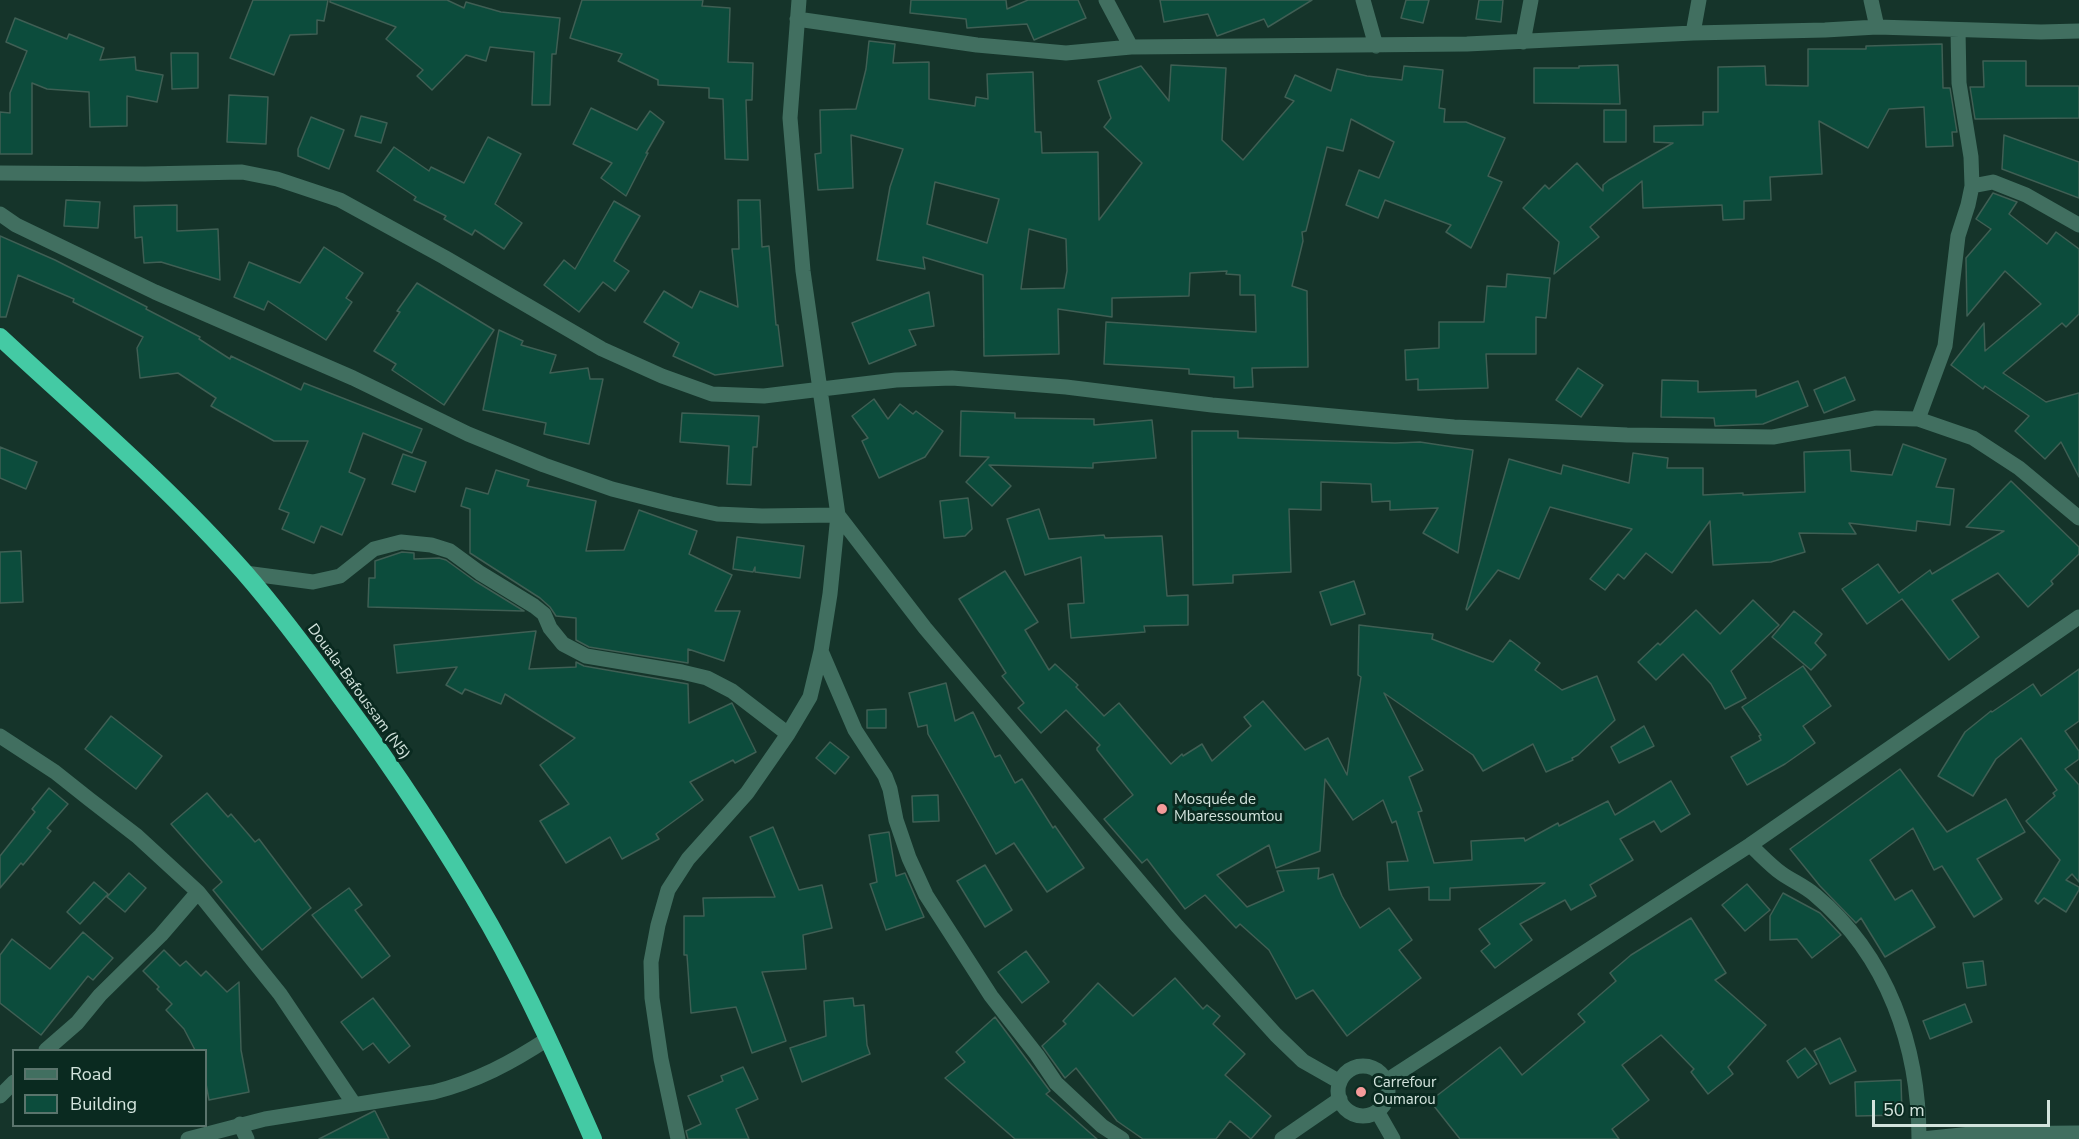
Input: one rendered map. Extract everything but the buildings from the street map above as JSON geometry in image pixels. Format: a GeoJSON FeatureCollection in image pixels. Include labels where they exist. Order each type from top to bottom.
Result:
{"type":"FeatureCollection","features":[{"type":"Feature","properties":{"kind":"highway","name":"Douala-Bafoussam (N5)"},"geometry":{"type":"LineString","coordinates":[[4,345],[103,430],[177,502],[245,573],[314,661],[391,765],[490,925],[549,1038],[593,1139]]}},
{"type":"Feature","properties":{"kind":"street"},"geometry":{"type":"LineString","coordinates":[[678,1139],[661,1059],[652,998],[651,962],[658,925],[668,890],[688,859],[747,793],[788,734],[810,697],[821,651],[830,594],[838,515],[803,271],[790,118],[799,0]]}},
{"type":"Feature","properties":{"kind":"street"},"geometry":{"type":"LineString","coordinates":[[1106,0],[1131,47]]}},
{"type":"Feature","properties":{"kind":"street"},"geometry":{"type":"LineString","coordinates":[[1363,0],[1376,46]]}},
{"type":"Feature","properties":{"kind":"street"},"geometry":{"type":"LineString","coordinates":[[1523,42],[1531,0]]}},
{"type":"Feature","properties":{"kind":"street"},"geometry":{"type":"LineString","coordinates":[[1693,33],[1699,0]]}},
{"type":"Feature","properties":{"kind":"street"},"geometry":{"type":"LineString","coordinates":[[1871,0],[1877,27]]}},
{"type":"Feature","properties":{"kind":"street"},"geometry":{"type":"LineString","coordinates":[[797,19],[977,45],[1066,53],[1131,47],[1376,46],[1877,27],[2079,31]]}},
{"type":"Feature","properties":{"kind":"street"},"geometry":{"type":"LineString","coordinates":[[1918,419],[1945,346],[1958,237],[1972,186],[1971,157],[1959,83],[1958,30]]}},
{"type":"Feature","properties":{"kind":"street"},"geometry":{"type":"LineString","coordinates":[[0,173],[242,172],[277,179],[340,200],[444,257],[602,349],[662,376],[712,394],[764,396],[896,380],[952,378],[1066,387],[1212,405],[1454,428],[1627,435],[1773,437],[1876,418],[1918,419],[1973,438],[2019,468],[2079,518]]}},
{"type":"Feature","properties":{"kind":"street"},"geometry":{"type":"LineString","coordinates":[[1972,186],[1993,182],[2026,195],[2079,225]]}},
{"type":"Feature","properties":{"kind":"street"},"geometry":{"type":"LineString","coordinates":[[0,214],[16,225],[155,292],[353,378],[468,434],[544,465],[612,489],[717,514],[838,515]]}},
{"type":"Feature","properties":{"kind":"street"},"geometry":{"type":"LineString","coordinates":[[838,515],[925,628],[1177,926],[1282,1042],[1303,1061],[1340,1082]]}},
{"type":"Feature","properties":{"kind":"street"},"geometry":{"type":"LineString","coordinates":[[245,573],[313,582],[340,576],[374,549],[401,542],[431,545],[450,551],[480,573],[534,606],[544,614],[550,628],[563,644],[586,656],[707,678],[732,691],[788,734]]}},
{"type":"Feature","properties":{"kind":"street"},"geometry":{"type":"LineString","coordinates":[[1386,1081],[1750,845],[2079,617]]}},
{"type":"Feature","properties":{"kind":"street"},"geometry":{"type":"LineString","coordinates":[[821,651],[855,730],[885,776],[896,820],[909,858],[926,895],[990,996],[1056,1083],[1102,1126],[1122,1139]]}},
{"type":"Feature","properties":{"kind":"street"},"geometry":{"type":"LineString","coordinates":[[0,736],[137,836],[198,892],[280,994],[354,1104]]}},
{"type":"Feature","properties":{"kind":"street"},"geometry":{"type":"LineString","coordinates":[[1750,845],[1780,873],[1815,894],[1868,954],[1882,975],[1894,1001],[1913,1066],[1920,1139],[1971,1134],[2079,1133]]}},
{"type":"Feature","properties":{"kind":"street"},"geometry":{"type":"LineString","coordinates":[[47,1049],[77,1023],[100,995],[161,935],[198,892]]}},
{"type":"Feature","properties":{"kind":"street"},"geometry":{"type":"LineString","coordinates":[[188,1139],[240,1124],[434,1092],[461,1085],[492,1072],[549,1038]]}},
{"type":"Feature","properties":{"kind":"street"},"geometry":{"type":"LineString","coordinates":[[1358,1066],[1374,1069],[1386,1081],[1387,1097],[1377,1111],[1363,1116],[1355,1114],[1343,1105],[1340,1099],[1340,1082],[1344,1075],[1358,1066]]}},
{"type":"Feature","properties":{"kind":"street"},"geometry":{"type":"LineString","coordinates":[[0,1096],[12,1084]]}},
{"type":"Feature","properties":{"kind":"street"},"geometry":{"type":"LineString","coordinates":[[1282,1139],[1340,1099]]}},
{"type":"Feature","properties":{"kind":"street"},"geometry":{"type":"LineString","coordinates":[[1377,1111],[1393,1139]]}},
{"type":"Feature","properties":{"kind":"street"},"geometry":{"type":"LineString","coordinates":[[240,1124],[247,1139]]}},
{"type":"Feature","properties":{"kind":"place","name":"Mosquée de Mbaressoumtou"},"geometry":{"type":"Point","coordinates":[1162,809]}},
{"type":"Feature","properties":{"kind":"place","name":"Carrefour Oumarou"},"geometry":{"type":"Point","coordinates":[1361,1092]}}]}
